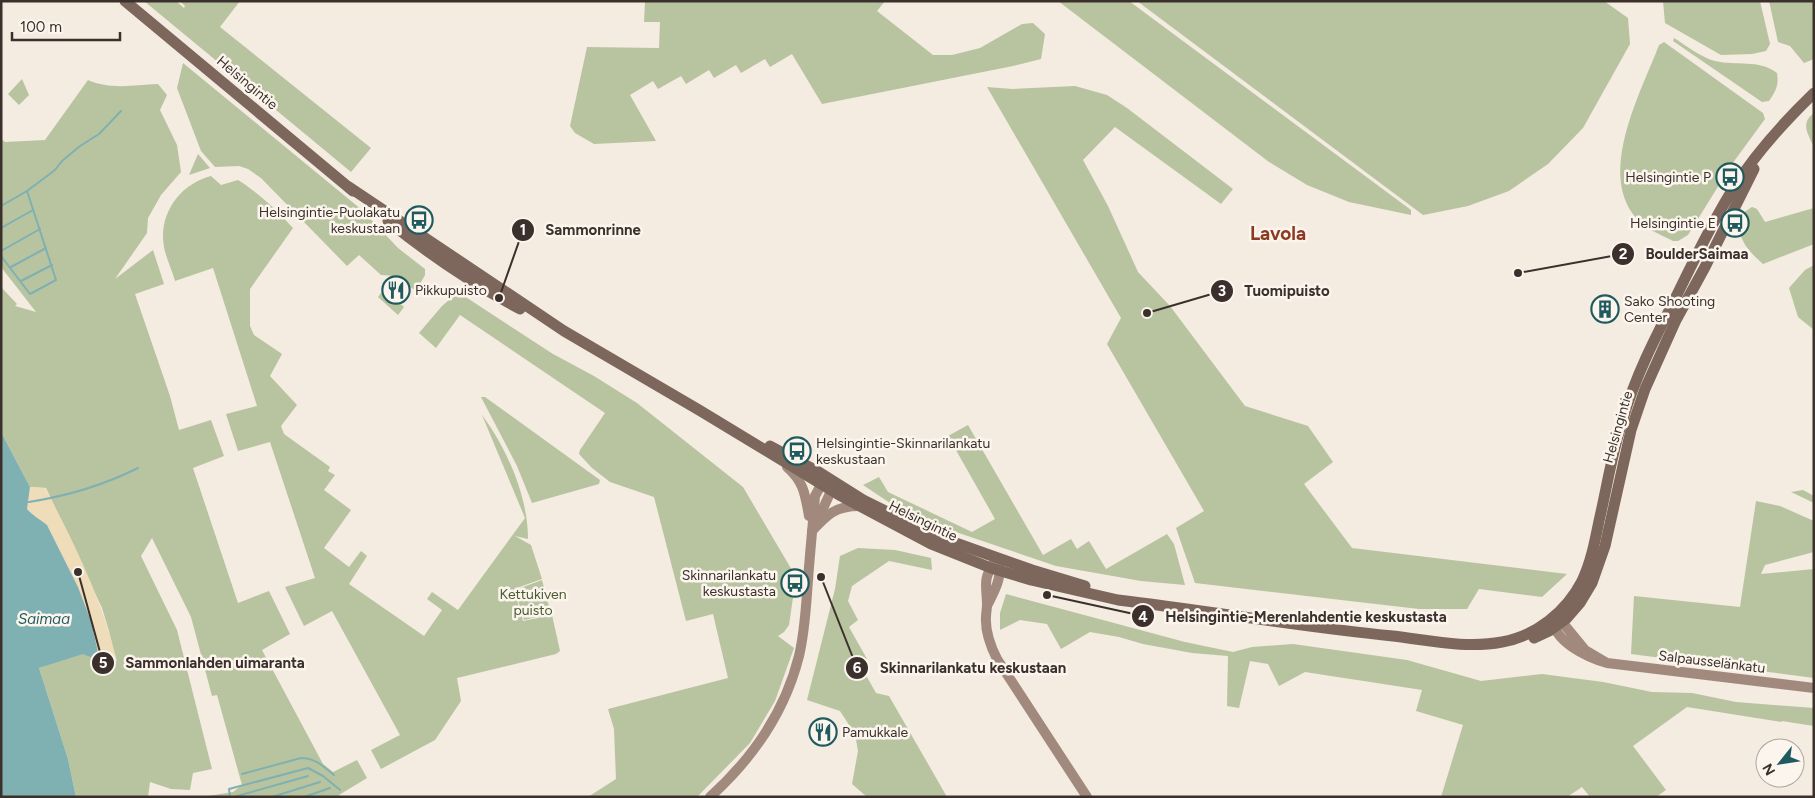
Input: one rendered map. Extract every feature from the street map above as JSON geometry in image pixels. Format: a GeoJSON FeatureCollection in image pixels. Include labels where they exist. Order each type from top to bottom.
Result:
{"type":"FeatureCollection","features":[{"type":"Feature","properties":{"kind":"main road","name":"Helsingintie"},"geometry":{"type":"LineString","coordinates":[[125,1],[413,241],[454,271],[499,298],[564,331],[764,450],[828,485],[936,536],[1070,581],[1156,605]]}},
{"type":"Feature","properties":{"kind":"main road","name":"Helsingintie"},"geometry":{"type":"LineString","coordinates":[[699,410],[794,458],[828,485],[859,506],[931,544],[996,569],[1079,592],[1118,600],[1366,634],[1460,643],[1491,644],[1514,639],[1556,622],[1575,592],[1587,570],[1622,420],[1642,367],[1694,260],[1742,176],[1785,122],[1814,93]]}},
{"type":"Feature","properties":{"kind":"main road"},"geometry":{"type":"LineString","coordinates":[[710,797],[732,777],[771,726],[794,672],[802,638],[812,532],[805,492],[800,480],[764,450]]}},
{"type":"Feature","properties":{"kind":"main road"},"geometry":{"type":"LineString","coordinates":[[812,532],[828,485]]}},
{"type":"Feature","properties":{"kind":"main road"},"geometry":{"type":"LineString","coordinates":[[812,532],[828,515],[836,510],[847,506],[859,506]]}},
{"type":"Feature","properties":{"kind":"main road"},"geometry":{"type":"LineString","coordinates":[[998,558],[996,569],[985,590],[988,604],[986,616],[988,638],[997,659],[1087,797]]}},
{"type":"Feature","properties":{"kind":"main road","name":"Salpausselänkatu"},"geometry":{"type":"LineString","coordinates":[[1556,622],[1563,639],[1577,650],[1607,663],[1814,688]]}},
{"type":"Feature","properties":{"kind":"green space"},"geometry":{"type":"Polygon","coordinates":[[[144,1],[176,1],[184,8],[185,6],[180,1],[240,1],[220,27],[371,148],[351,172],[144,1]]]}},
{"type":"Feature","properties":{"kind":"green space"},"geometry":{"type":"Polygon","coordinates":[[[645,1],[885,1],[877,11],[933,55],[952,55],[980,48],[1022,24],[1033,23],[1045,34],[1041,59],[822,104],[792,54],[770,67],[765,59],[741,73],[736,65],[714,78],[709,70],[686,84],[681,76],[658,89],[653,81],[630,95],[656,141],[594,144],[575,133],[570,126],[587,47],[659,48],[660,22],[644,22],[645,1]]]}},
{"type":"Feature","properties":{"kind":"green space"},"geometry":{"type":"Polygon","coordinates":[[[1058,1],[1129,1],[1411,210],[1411,215],[1349,202],[1307,185],[1269,162],[1058,1]]]}},
{"type":"Feature","properties":{"kind":"green space"},"geometry":{"type":"Polygon","coordinates":[[[1137,1],[1604,1],[1628,18],[1630,44],[1583,128],[1548,164],[1509,191],[1468,206],[1423,215],[1137,1]]]}},
{"type":"Feature","properties":{"kind":"green space"},"geometry":{"type":"Polygon","coordinates":[[[1663,1],[1760,1],[1770,44],[1766,51],[1752,54],[1721,55],[1665,23],[1663,1]]]}},
{"type":"Feature","properties":{"kind":"green space"},"geometry":{"type":"Polygon","coordinates":[[[1769,1],[1814,1],[1814,59],[1804,63],[1790,46],[1778,42],[1769,1]]]}},
{"type":"Feature","properties":{"kind":"green space"},"geometry":{"type":"Polygon","coordinates":[[[1674,38],[1709,59],[1755,64],[1777,73],[1776,88],[1769,101],[1762,102],[1673,41],[1674,38]]]}},
{"type":"Feature","properties":{"kind":"green space"},"geometry":{"type":"Polygon","coordinates":[[[1664,42],[1763,113],[1765,119],[1732,164],[1688,235],[1678,241],[1673,241],[1647,228],[1640,222],[1627,203],[1621,182],[1621,159],[1633,110],[1659,45],[1664,42]]]}},
{"type":"Feature","properties":{"kind":"green space"},"geometry":{"type":"Polygon","coordinates":[[[183,63],[362,210],[398,248],[425,269],[425,275],[416,291],[395,276],[381,275],[359,255],[347,266],[261,178],[248,169],[239,166],[215,167],[201,151],[177,88],[183,63]]]}},
{"type":"Feature","properties":{"kind":"green space"},"geometry":{"type":"Polygon","coordinates":[[[22,79],[29,95],[19,105],[8,94],[22,79]]]}},
{"type":"Feature","properties":{"kind":"green space"},"geometry":{"type":"Polygon","coordinates":[[[88,80],[114,86],[158,84],[167,95],[160,110],[177,145],[181,172],[161,195],[148,218],[147,233],[115,279],[153,250],[164,284],[135,294],[170,396],[179,430],[211,420],[224,456],[193,468],[238,603],[269,591],[290,634],[262,650],[323,764],[333,772],[357,760],[367,778],[339,795],[340,797],[202,797],[233,792],[242,785],[217,695],[212,696],[191,617],[152,538],[141,556],[177,630],[212,769],[193,773],[190,790],[171,789],[150,782],[148,797],[76,797],[68,759],[39,668],[83,653],[100,661],[116,661],[102,608],[46,488],[30,487],[1,432],[1,287],[17,304],[15,306],[36,312],[1,267],[1,139],[5,142],[45,140],[88,80]]]}},
{"type":"Feature","properties":{"kind":"green space"},"geometry":{"type":"Polygon","coordinates":[[[1075,86],[1107,95],[1127,108],[1233,189],[1221,204],[1115,127],[1083,160],[1108,206],[1138,272],[1170,306],[1245,406],[1308,426],[1333,462],[1304,484],[1352,548],[1567,574],[1542,597],[1479,589],[1467,609],[1419,609],[1195,583],[1176,528],[1204,511],[1107,344],[1121,318],[987,87],[1012,89],[1075,86]]]}},
{"type":"Feature","properties":{"kind":"green space"},"geometry":{"type":"Polygon","coordinates":[[[1814,113],[1814,147],[1806,125],[1814,113]]]}},
{"type":"Feature","properties":{"kind":"green space"},"geometry":{"type":"Polygon","coordinates":[[[198,154],[210,168],[189,175],[198,154]]]}},
{"type":"Feature","properties":{"kind":"green space"},"geometry":{"type":"Polygon","coordinates":[[[211,176],[221,185],[238,180],[267,202],[293,228],[250,289],[250,326],[254,335],[282,354],[270,376],[297,405],[281,426],[284,434],[330,467],[328,471],[335,475],[324,490],[351,510],[324,548],[349,567],[361,551],[367,556],[349,584],[424,636],[442,610],[427,599],[432,592],[458,610],[525,518],[482,415],[508,458],[520,490],[527,523],[528,539],[515,536],[531,545],[542,579],[514,589],[523,621],[552,615],[560,651],[556,654],[457,678],[461,701],[435,740],[381,769],[371,750],[400,735],[332,611],[304,626],[285,587],[315,578],[270,442],[238,451],[226,414],[257,406],[213,268],[175,281],[165,251],[164,223],[174,202],[190,186],[211,176]]]}},
{"type":"Feature","properties":{"kind":"green space"},"geometry":{"type":"Polygon","coordinates":[[[1752,207],[1757,209],[1765,222],[1814,208],[1814,244],[1763,264],[1748,249],[1739,230],[1740,215],[1752,207]]]}},
{"type":"Feature","properties":{"kind":"green space"},"geometry":{"type":"Polygon","coordinates":[[[1814,265],[1814,330],[1798,317],[1789,288],[1805,270],[1814,265]]]}},
{"type":"Feature","properties":{"kind":"green space"},"geometry":{"type":"Polygon","coordinates":[[[384,289],[404,307],[398,315],[378,297],[384,289]]]}},
{"type":"Feature","properties":{"kind":"green space"},"geometry":{"type":"Polygon","coordinates":[[[458,292],[553,354],[594,376],[637,403],[743,487],[796,577],[789,625],[778,636],[794,648],[775,701],[750,743],[697,797],[588,797],[616,779],[614,729],[608,709],[728,678],[713,614],[686,621],[654,497],[610,482],[592,468],[579,454],[605,413],[460,315],[436,348],[419,333],[442,306],[458,292]]]}},
{"type":"Feature","properties":{"kind":"green space"},"geometry":{"type":"Polygon","coordinates":[[[481,397],[485,397],[600,480],[599,484],[532,503],[517,466],[481,397]]]}},
{"type":"Feature","properties":{"kind":"green space"},"geometry":{"type":"Polygon","coordinates":[[[968,425],[1043,555],[1071,539],[1077,549],[1089,541],[1106,569],[1167,534],[1174,544],[1185,585],[1141,581],[1056,566],[941,527],[893,505],[863,485],[879,477],[888,492],[972,532],[995,519],[948,436],[968,425]]]}},
{"type":"Feature","properties":{"kind":"green space"},"geometry":{"type":"Polygon","coordinates":[[[1803,490],[1814,496],[1814,503],[1791,492],[1803,490]]]}},
{"type":"Feature","properties":{"kind":"green space"},"geometry":{"type":"Polygon","coordinates":[[[1756,501],[1780,506],[1814,521],[1814,552],[1765,565],[1761,574],[1814,569],[1814,678],[1631,654],[1634,596],[1740,607],[1756,501]]]}},
{"type":"Feature","properties":{"kind":"green space"},"geometry":{"type":"Polygon","coordinates":[[[858,548],[895,550],[931,558],[932,570],[889,561],[852,586],[848,601],[858,620],[849,627],[867,659],[859,663],[876,693],[889,696],[947,797],[867,797],[852,784],[858,751],[855,734],[840,711],[807,700],[835,589],[840,556],[858,548]]]}},
{"type":"Feature","properties":{"kind":"green space","name":"Kettukiven puisto"},"geometry":{"type":"Polygon","coordinates":[[[542,580],[551,614],[524,620],[515,590],[542,580]]]}},
{"type":"Feature","properties":{"kind":"green space"},"geometry":{"type":"Polygon","coordinates":[[[1006,594],[1185,642],[1233,652],[1252,647],[1293,644],[1407,660],[1481,681],[1542,674],[1603,682],[1652,692],[1692,693],[1736,702],[1814,708],[1814,726],[1687,707],[1633,746],[1666,790],[1656,797],[1590,797],[1582,787],[1567,797],[1441,797],[1463,725],[1416,711],[1422,690],[1305,672],[1279,686],[1268,664],[1250,661],[1239,708],[1227,706],[1228,656],[1192,653],[1090,632],[1061,649],[1047,624],[1020,620],[1000,630],[1000,613],[1006,594]]]}},
{"type":"Feature","properties":{"kind":"sand"},"geometry":{"type":"Polygon","coordinates":[[[30,487],[45,488],[67,530],[96,594],[117,661],[100,661],[91,621],[78,587],[47,525],[27,509],[30,487]]]}},
{"type":"Feature","properties":{"kind":"water","name":"Saimaa"},"geometry":{"type":"Polygon","coordinates":[[[1,432],[30,487],[27,509],[47,525],[78,587],[91,621],[100,661],[83,654],[39,668],[68,759],[76,797],[1,797],[1,432]]]}},
{"type":"Feature","properties":{"kind":"waterway"},"geometry":{"type":"LineString","coordinates":[[1,206],[27,191],[55,170],[62,161],[80,146],[99,134],[121,111]]}},
{"type":"Feature","properties":{"kind":"waterway"},"geometry":{"type":"LineString","coordinates":[[1,256],[30,294],[56,280],[27,191]]}},
{"type":"Feature","properties":{"kind":"waterway"},"geometry":{"type":"LineString","coordinates":[[1,228],[33,210]]}},
{"type":"Feature","properties":{"kind":"waterway"},"geometry":{"type":"LineString","coordinates":[[1,251],[40,229]]}},
{"type":"Feature","properties":{"kind":"waterway"},"geometry":{"type":"LineString","coordinates":[[11,267],[46,248]]}},
{"type":"Feature","properties":{"kind":"waterway"},"geometry":{"type":"LineString","coordinates":[[21,281],[52,265]]}},
{"type":"Feature","properties":{"kind":"waterway"},"geometry":{"type":"LineString","coordinates":[[29,502],[85,489],[112,480],[138,468]]}},
{"type":"Feature","properties":{"kind":"waterway"},"geometry":{"type":"LineString","coordinates":[[242,774],[306,758],[315,761],[334,775]]}},
{"type":"Feature","properties":{"kind":"waterway"},"geometry":{"type":"LineString","coordinates":[[230,797],[229,789],[308,768],[323,776],[340,790]]}},
{"type":"Feature","properties":{"kind":"waterway"},"geometry":{"type":"LineString","coordinates":[[234,797],[308,776]]}},
{"type":"Feature","properties":{"kind":"waterway"},"geometry":{"type":"LineString","coordinates":[[272,797],[320,782]]}},
{"type":"Feature","properties":{"kind":"waterway"},"geometry":{"type":"LineString","coordinates":[[304,797],[330,788]]}},
{"type":"Feature","properties":{"kind":"place","name":"Helsingintie P"},"geometry":{"type":"Point","coordinates":[1730,177]}},
{"type":"Feature","properties":{"kind":"place","name":"Helsingintie-Puolakatu keskustaan"},"geometry":{"type":"Point","coordinates":[419,220]}},
{"type":"Feature","properties":{"kind":"place","name":"Helsingintie E"},"geometry":{"type":"Point","coordinates":[1735,223]}},
{"type":"Feature","properties":{"kind":"place","name":"BoulderSaimaa"},"geometry":{"type":"Point","coordinates":[1518,273]}},
{"type":"Feature","properties":{"kind":"place","name":"Pikkupuisto"},"geometry":{"type":"Point","coordinates":[396,290]}},
{"type":"Feature","properties":{"kind":"place","name":"Sammonrinne"},"geometry":{"type":"Point","coordinates":[499,298]}},
{"type":"Feature","properties":{"kind":"place","name":"Sako Shooting Center"},"geometry":{"type":"Point","coordinates":[1605,309]}},
{"type":"Feature","properties":{"kind":"place","name":"Tuomipuisto"},"geometry":{"type":"Point","coordinates":[1147,313]}},
{"type":"Feature","properties":{"kind":"place","name":"Helsingintie-Skinnarilankatu keskustaan"},"geometry":{"type":"Point","coordinates":[797,451]}},
{"type":"Feature","properties":{"kind":"place","name":"Sammonlahden uimaranta"},"geometry":{"type":"Point","coordinates":[78,572]}},
{"type":"Feature","properties":{"kind":"place","name":"Skinnarilankatu keskustaan"},"geometry":{"type":"Point","coordinates":[821,577]}},
{"type":"Feature","properties":{"kind":"place","name":"Skinnarilankatu keskustasta"},"geometry":{"type":"Point","coordinates":[795,583]}},
{"type":"Feature","properties":{"kind":"place","name":"Helsingintie-Merenlahdentie keskustasta"},"geometry":{"type":"Point","coordinates":[1047,595]}},
{"type":"Feature","properties":{"kind":"place","name":"Pamukkale"},"geometry":{"type":"Point","coordinates":[823,732]}},
{"type":"Feature","properties":{"kind":"district","name":"Lavola"},"geometry":{"type":"Point","coordinates":[1278,233]}}]}
